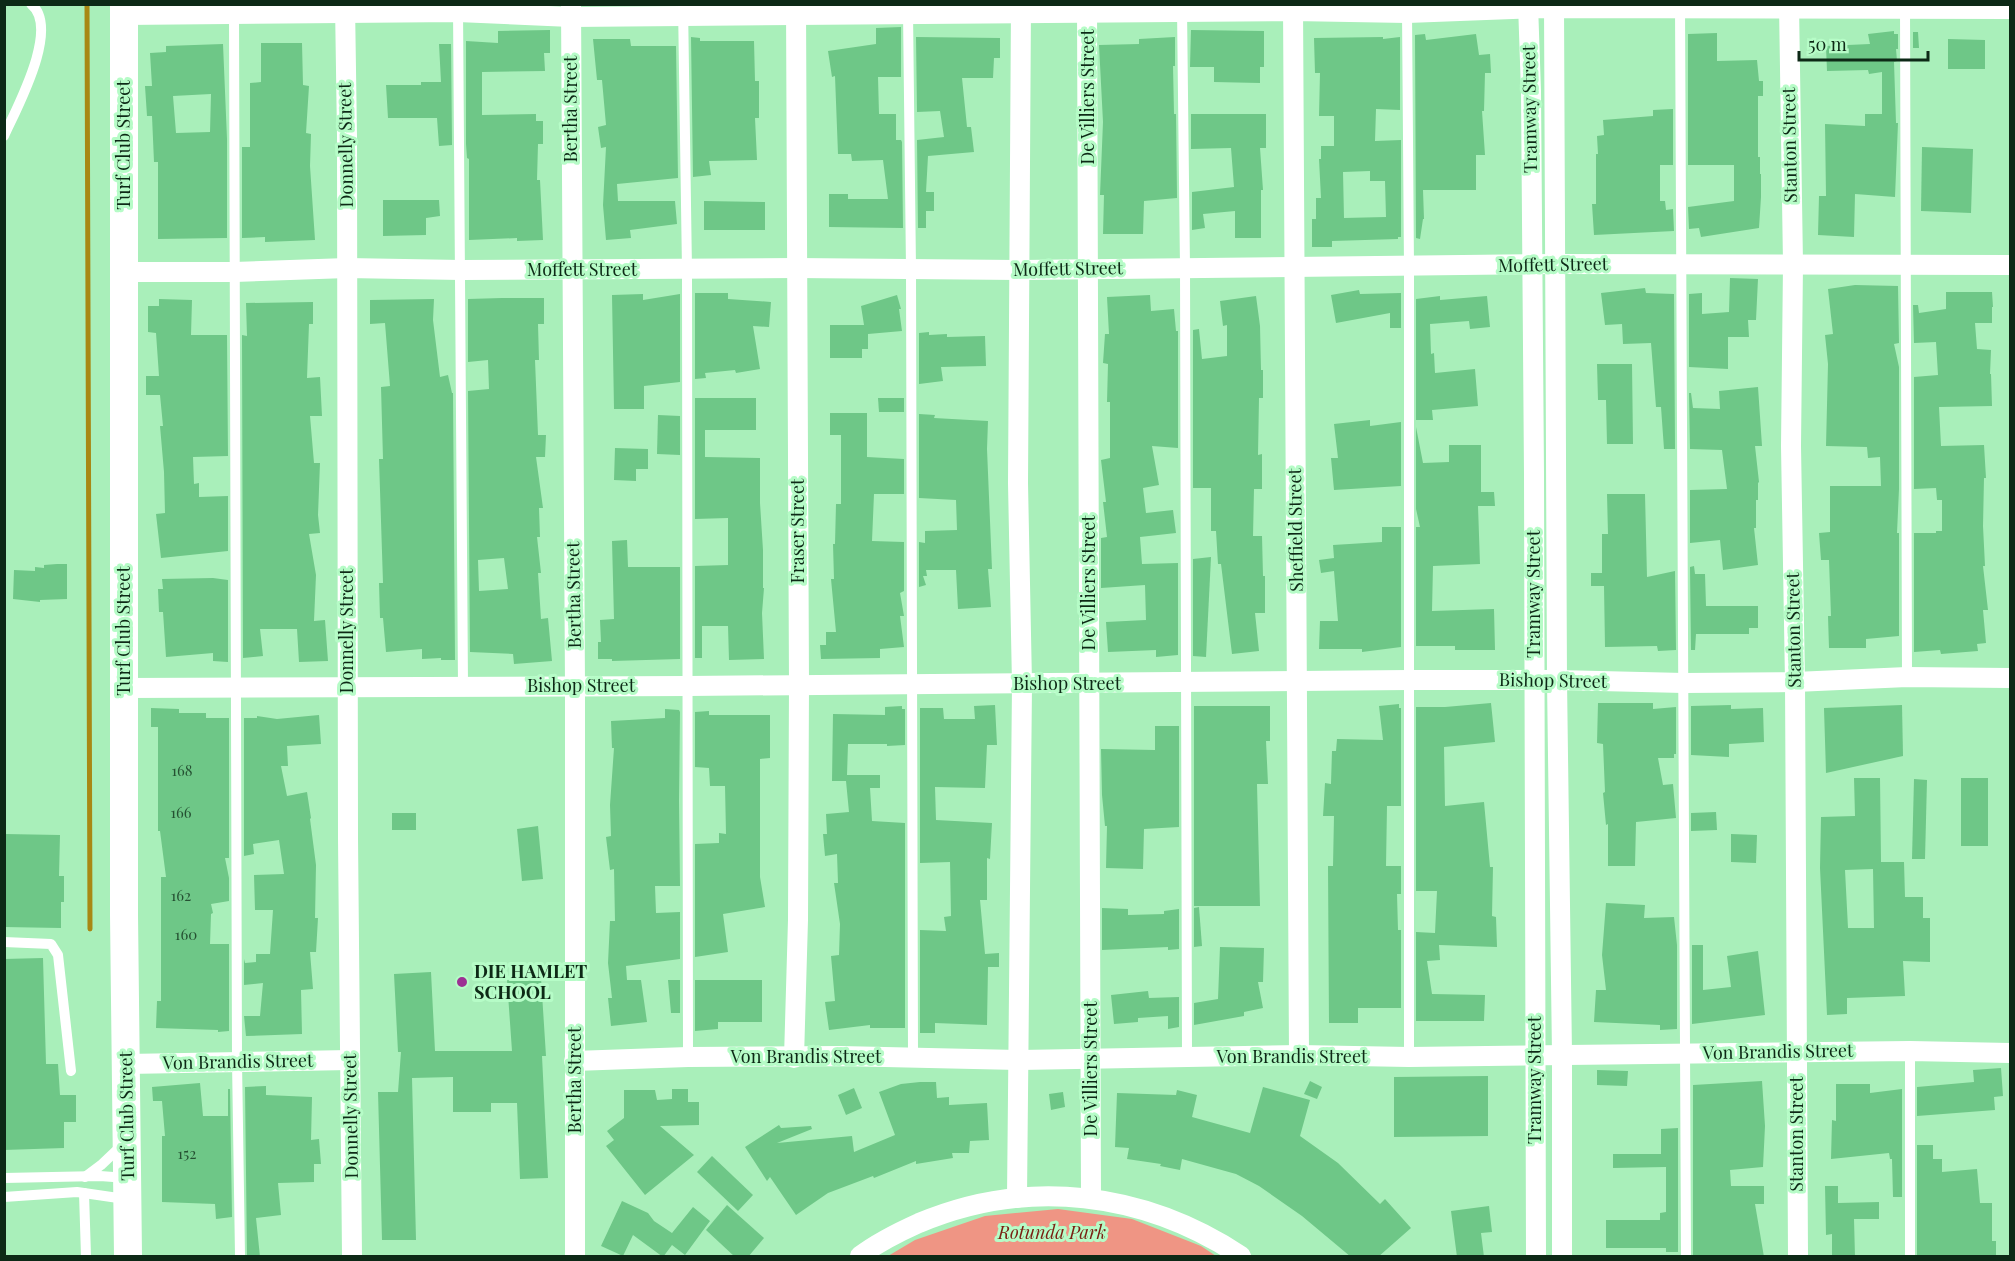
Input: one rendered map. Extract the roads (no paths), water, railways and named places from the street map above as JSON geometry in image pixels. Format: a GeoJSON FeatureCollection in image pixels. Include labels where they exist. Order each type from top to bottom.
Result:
{"type":"FeatureCollection","features":[{"type":"Feature","properties":{"kind":"main road","name":"Turf Club Street"},"geometry":{"type":"LineString","coordinates":[[124,10],[124,687],[128,1257]]}},
{"type":"Feature","properties":{"kind":"street"},"geometry":{"type":"LineString","coordinates":[[124,10],[1407,9],[1554,6],[1905,6],[2010,9]]}},
{"type":"Feature","properties":{"kind":"street","name":"Tramway Street"},"geometry":{"type":"LineString","coordinates":[[1554,6],[1562,1257]]}},
{"type":"Feature","properties":{"kind":"street","name":"Tramway Street"},"geometry":{"type":"LineString","coordinates":[[1528,7],[1531,91],[1534,474],[1536,1257]]}},
{"type":"Feature","properties":{"kind":"street","name":"Stanton Street"},"geometry":{"type":"LineString","coordinates":[[1789,7],[1793,264],[1791,446],[1795,682],[1798,1257]]}},
{"type":"Feature","properties":{"kind":"street","name":"Sheffield Street"},"geometry":{"type":"LineString","coordinates":[[1293,8],[1299,1055]]}},
{"type":"Feature","properties":{"kind":"street","name":"Donnelly Street"},"geometry":{"type":"LineString","coordinates":[[345,9],[347,687],[352,1257]]}},
{"type":"Feature","properties":{"kind":"street"},"geometry":{"type":"LineString","coordinates":[[1017,1198],[1022,684],[1018,483],[1021,9]]}},
{"type":"Feature","properties":{"kind":"street","name":"De Villiers Street"},"geometry":{"type":"LineString","coordinates":[[1087,9],[1088,683],[1092,1198]]}},
{"type":"Feature","properties":{"kind":"street","name":"Bertha Street"},"geometry":{"type":"LineString","coordinates":[[571,10],[575,687],[575,1257]]}},
{"type":"Feature","properties":{"kind":"street","name":"Fraser Street"},"geometry":{"type":"LineString","coordinates":[[794,1058],[798,909],[799,684],[796,10]]}},
{"type":"Feature","properties":{"kind":"street","name":"Moffett Street"},"geometry":{"type":"LineString","coordinates":[[124,272],[234,272],[347,268],[1020,270],[1556,264],[2010,265]]}},
{"type":"Feature","properties":{"kind":"street"},"geometry":{"type":"LineString","coordinates":[[1534,474],[1557,474]]}},
{"type":"Feature","properties":{"kind":"street","name":"Bishop Street"},"geometry":{"type":"LineString","coordinates":[[124,687],[575,687],[1409,680],[1684,683],[1795,682],[1907,677],[2010,678]]}},
{"type":"Feature","properties":{"kind":"street"},"geometry":{"type":"LineString","coordinates":[[1534,865],[1558,864]]}},
{"type":"Feature","properties":{"kind":"street","name":"Von Brandis Street"},"geometry":{"type":"LineString","coordinates":[[574,1061],[688,1057],[840,1056],[1020,1060],[1299,1055],[1409,1057],[1910,1051],[2010,1053]]}},
{"type":"Feature","properties":{"kind":"street","name":"Von Brandis Street"},"geometry":{"type":"LineString","coordinates":[[126,1064],[350,1060]]}},
{"type":"Feature","properties":{"kind":"street"},"geometry":{"type":"LineString","coordinates":[[860,1257],[899,1232],[937,1216],[977,1204],[1017,1198],[1054,1196],[1092,1198],[1125,1204],[1158,1214],[1190,1227],[1241,1257]]}},
{"type":"Feature","properties":{"kind":"lane"},"geometry":{"type":"LineString","coordinates":[[4,136],[42,42],[41,26],[35,7],[31,4]]}},
{"type":"Feature","properties":{"kind":"lane"},"geometry":{"type":"LineString","coordinates":[[1680,6],[1686,1257]]}},
{"type":"Feature","properties":{"kind":"lane"},"geometry":{"type":"LineString","coordinates":[[1905,6],[1907,677]]}},
{"type":"Feature","properties":{"kind":"lane"},"geometry":{"type":"LineString","coordinates":[[458,8],[463,686]]}},
{"type":"Feature","properties":{"kind":"lane"},"geometry":{"type":"LineString","coordinates":[[234,9],[237,1061],[240,1257]]}},
{"type":"Feature","properties":{"kind":"lane"},"geometry":{"type":"LineString","coordinates":[[1182,9],[1187,683],[1186,1057]]}},
{"type":"Feature","properties":{"kind":"lane"},"geometry":{"type":"LineString","coordinates":[[1407,9],[1409,1057]]}},
{"type":"Feature","properties":{"kind":"lane"},"geometry":{"type":"LineString","coordinates":[[683,10],[687,270],[688,1057]]}},
{"type":"Feature","properties":{"kind":"lane"},"geometry":{"type":"LineString","coordinates":[[908,10],[913,1058]]}},
{"type":"Feature","properties":{"kind":"lane"},"geometry":{"type":"LineString","coordinates":[[4,942],[51,944],[58,955],[71,1071]]}},
{"type":"Feature","properties":{"kind":"lane"},"geometry":{"type":"LineString","coordinates":[[1910,1051],[1910,1257]]}},
{"type":"Feature","properties":{"kind":"lane"},"geometry":{"type":"LineString","coordinates":[[85,1177],[127,1141]]}},
{"type":"Feature","properties":{"kind":"lane"},"geometry":{"type":"LineString","coordinates":[[4,1178],[85,1177],[128,1189]]}},
{"type":"Feature","properties":{"kind":"lane"},"geometry":{"type":"LineString","coordinates":[[4,1197],[128,1189]]}},
{"type":"Feature","properties":{"kind":"lane"},"geometry":{"type":"LineString","coordinates":[[84,1193],[86,1257]]}},
{"type":"Feature","properties":{"kind":"waterway"},"geometry":{"type":"LineString","coordinates":[[87,4],[90,929]]}},
{"type":"Feature","properties":{"kind":"place","name":"DIE HAMLET SCHOOL"},"geometry":{"type":"Point","coordinates":[462,982]}},
{"type":"Feature","properties":{"kind":"park label","name":"Rotunda Park"},"geometry":{"type":"Point","coordinates":[1052,1233]}}]}
